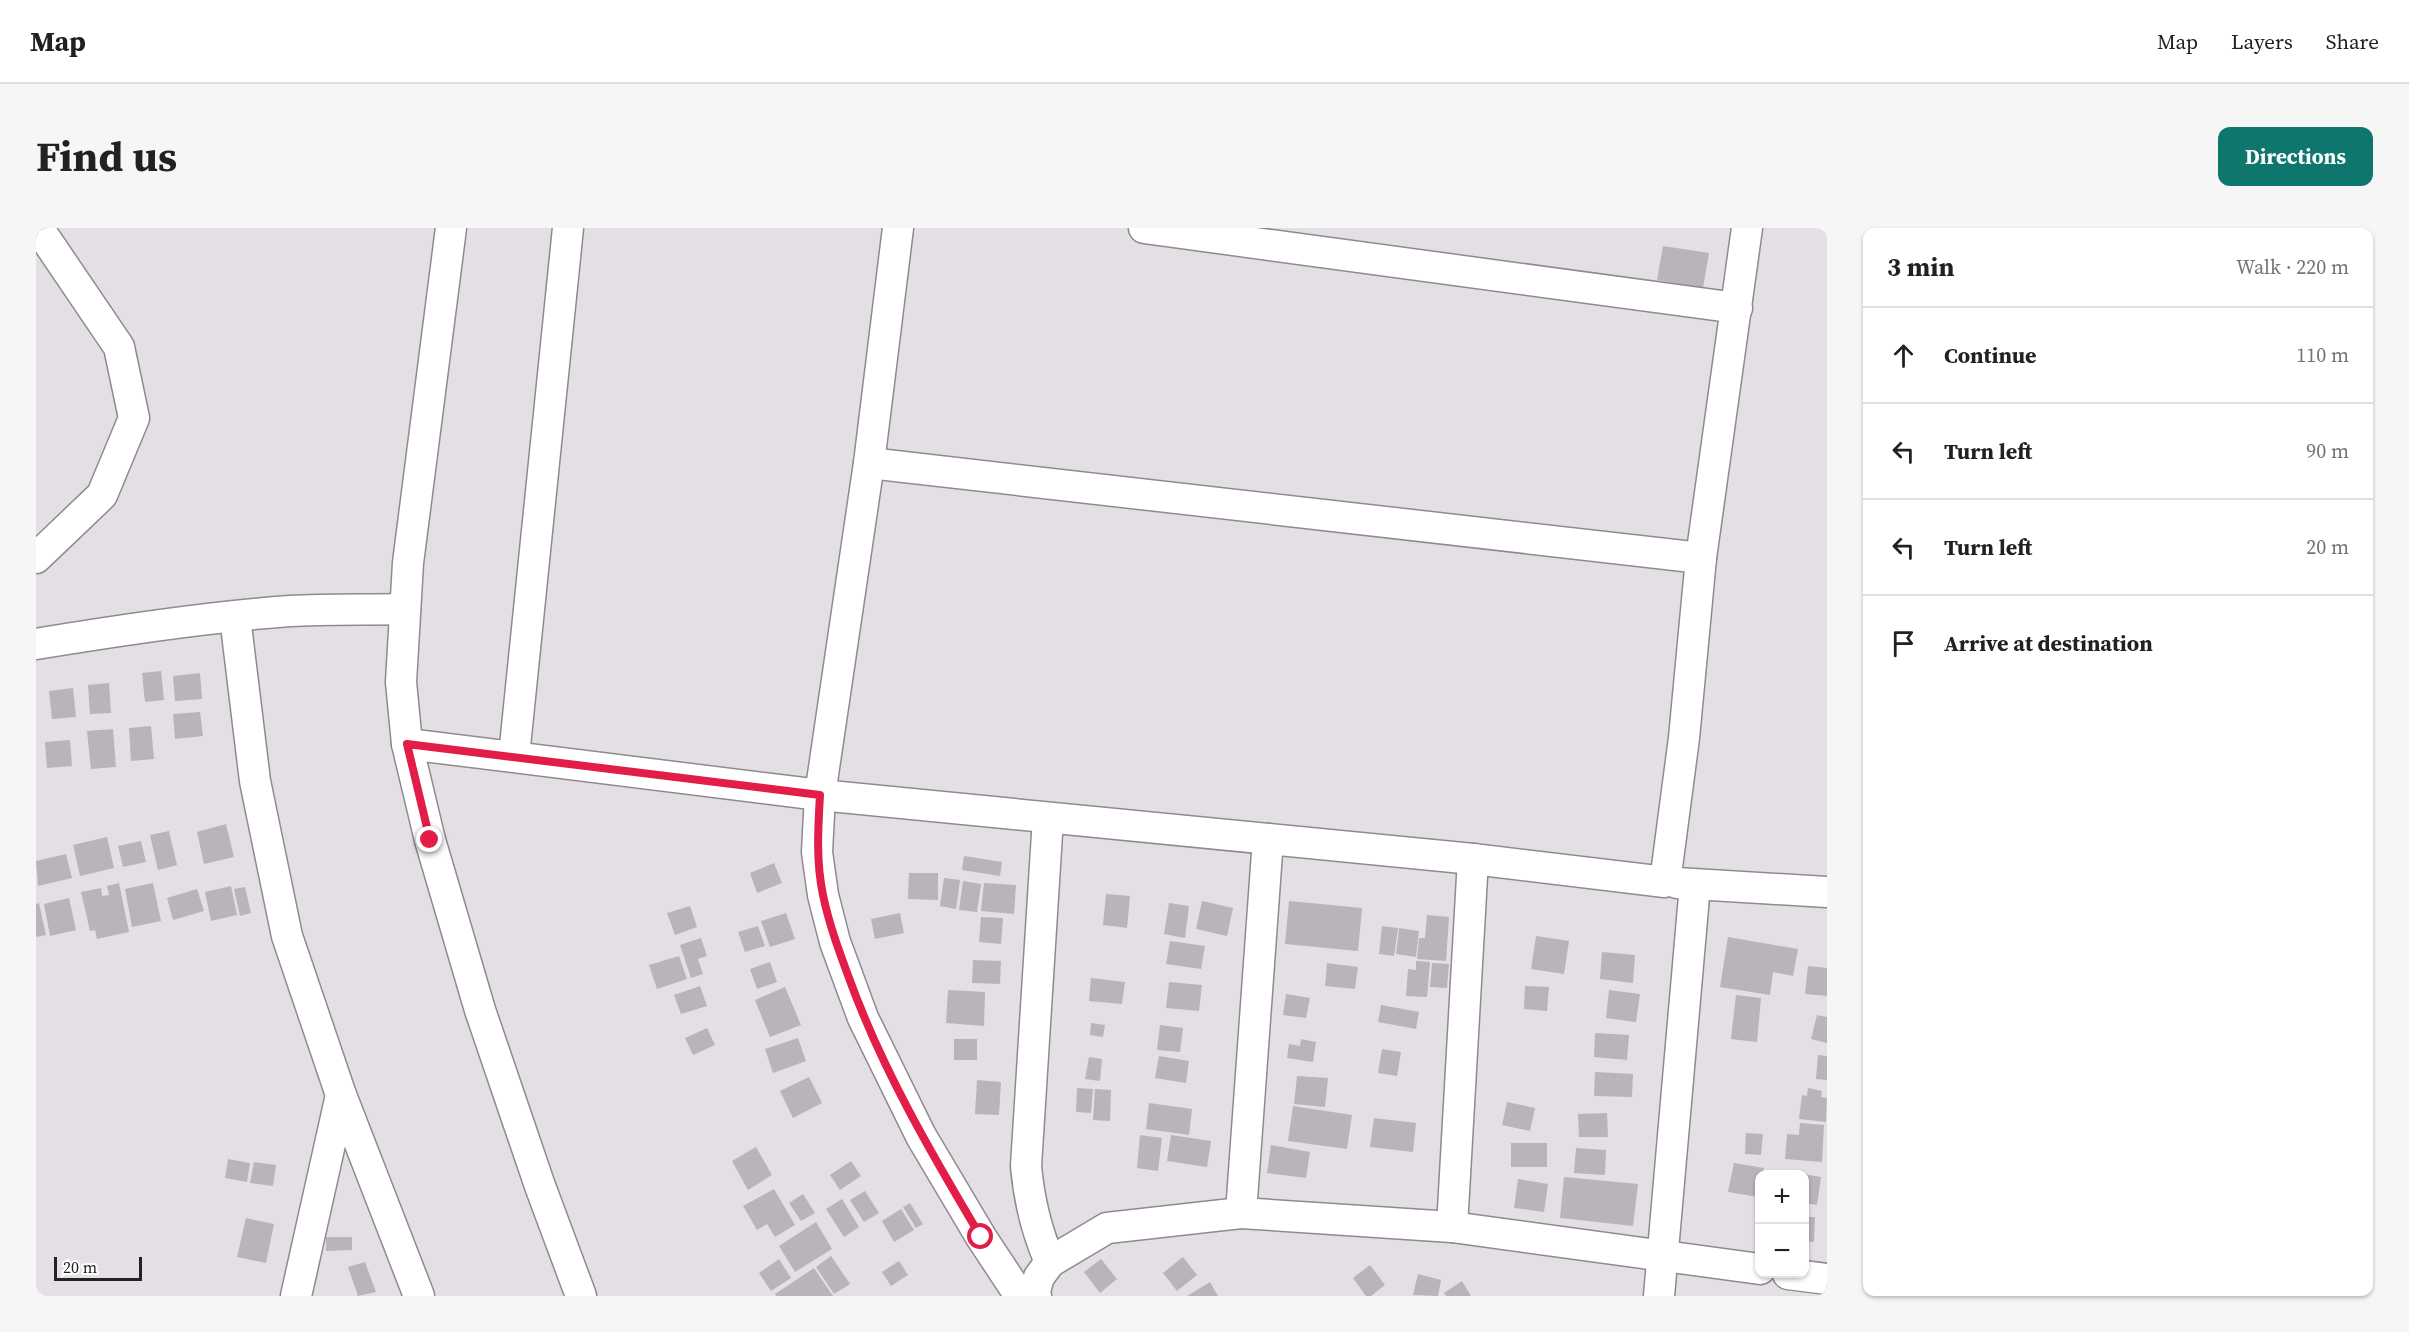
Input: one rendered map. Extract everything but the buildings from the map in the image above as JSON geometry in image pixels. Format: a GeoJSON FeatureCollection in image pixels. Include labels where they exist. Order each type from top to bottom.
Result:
{"type":"FeatureCollection","features":[{"type":"Feature","properties":{"kind":"street"},"geometry":{"type":"LineString","coordinates":[[451,228],[408,563],[401,682],[407,744],[430,840],[480,1010],[540,1186],[581,1296]]}},
{"type":"Feature","properties":{"kind":"street"},"geometry":{"type":"LineString","coordinates":[[514,756],[568,228]]}},
{"type":"Feature","properties":{"kind":"street"},"geometry":{"type":"LineString","coordinates":[[898,228],[869,462],[820,795],[817,852],[823,895],[836,942],[863,1018],[921,1136],[981,1237],[1020,1296]]}},
{"type":"Feature","properties":{"kind":"street"},"geometry":{"type":"LineString","coordinates":[[1144,228],[1737,308]]}},
{"type":"Feature","properties":{"kind":"street"},"geometry":{"type":"LineString","coordinates":[[1665,882],[1684,738],[1701,558],[1747,228]]}},
{"type":"Feature","properties":{"kind":"street"},"geometry":{"type":"LineString","coordinates":[[36,232],[41,232],[119,347],[134,418],[102,495],[36,558]]}},
{"type":"Feature","properties":{"kind":"street"},"geometry":{"type":"LineString","coordinates":[[869,462],[1701,558]]}},
{"type":"Feature","properties":{"kind":"street"},"geometry":{"type":"LineString","coordinates":[[36,644],[141,626],[292,611],[405,609]]}},
{"type":"Feature","properties":{"kind":"street"},"geometry":{"type":"LineString","coordinates":[[234,617],[255,781],[287,936],[341,1095],[419,1296]]}},
{"type":"Feature","properties":{"kind":"street"},"geometry":{"type":"LineString","coordinates":[[407,744],[820,795],[1473,859],[1695,885],[1827,892]]}},
{"type":"Feature","properties":{"kind":"street"},"geometry":{"type":"LineString","coordinates":[[1048,818],[1026,1166],[1029,1201],[1039,1237],[1050,1262]]}},
{"type":"Feature","properties":{"kind":"street"},"geometry":{"type":"LineString","coordinates":[[1241,1214],[1268,839]]}},
{"type":"Feature","properties":{"kind":"street"},"geometry":{"type":"LineString","coordinates":[[1452,1227],[1473,859]]}},
{"type":"Feature","properties":{"kind":"street"},"geometry":{"type":"LineString","coordinates":[[1659,1296],[1695,885]]}},
{"type":"Feature","properties":{"kind":"street"},"geometry":{"type":"LineString","coordinates":[[296,1296],[341,1095]]}},
{"type":"Feature","properties":{"kind":"street"},"geometry":{"type":"LineString","coordinates":[[1036,1296],[1039,1277],[1050,1262],[1107,1228],[1241,1214],[1452,1227],[1755,1268]]}},
{"type":"Feature","properties":{"kind":"street"},"geometry":{"type":"LineString","coordinates":[[1809,1277],[1827,1279]]}},
{"type":"Feature","properties":{"kind":"route"},"geometry":{"type":"LineString","coordinates":[[430,840],[407,744],[820,795],[817,852],[823,895],[836,942],[863,1018],[921,1136],[981,1237]]}}]}
